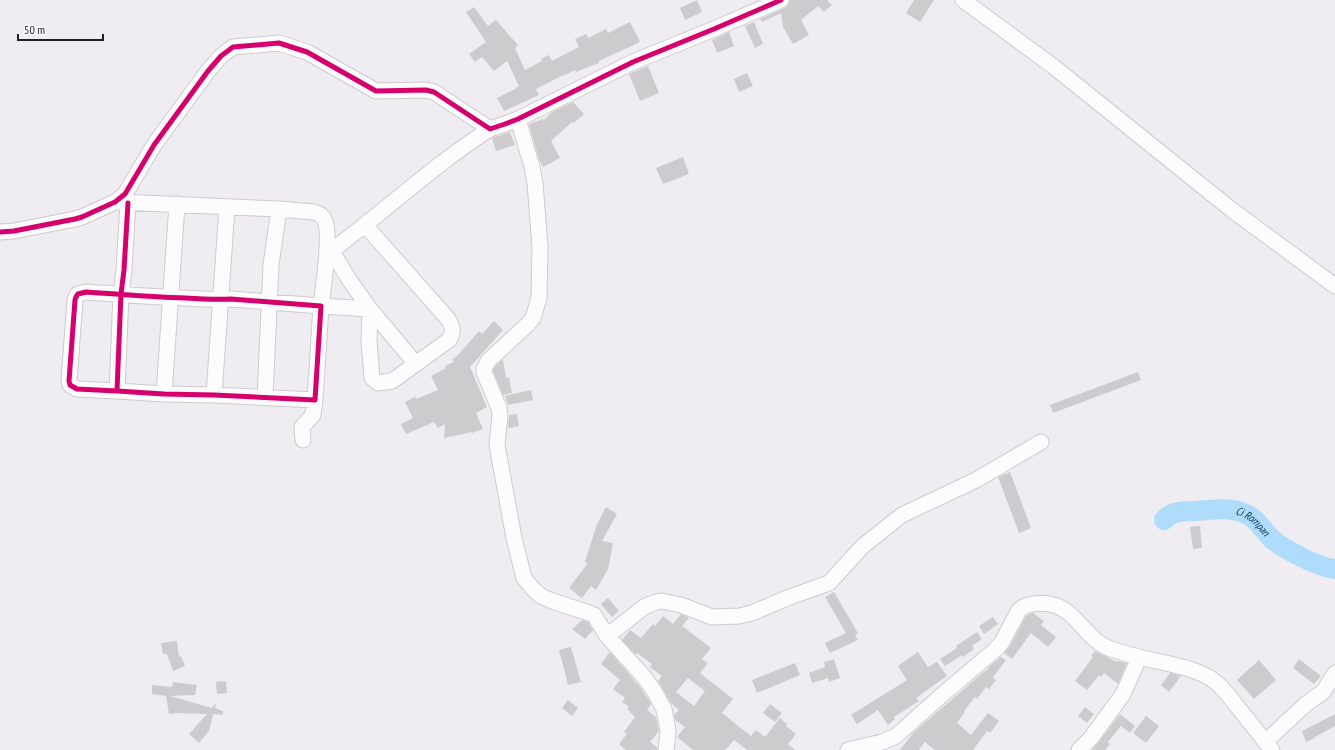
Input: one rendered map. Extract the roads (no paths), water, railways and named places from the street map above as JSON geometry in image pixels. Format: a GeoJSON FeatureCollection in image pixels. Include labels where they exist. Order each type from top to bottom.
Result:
{"type":"FeatureCollection","features":[{"type":"Feature","properties":{"kind":"street"},"geometry":{"type":"LineString","coordinates":[[329,252],[447,159],[490,129],[518,119],[633,62],[727,24],[781,0]]}},
{"type":"Feature","properties":{"kind":"street"},"geometry":{"type":"LineString","coordinates":[[963,0],[1054,67],[1232,210],[1335,286]]}},
{"type":"Feature","properties":{"kind":"street"},"geometry":{"type":"LineString","coordinates":[[117,391],[120,294],[124,270],[122,202],[125,194],[154,145],[208,72],[221,56],[233,47],[280,43],[289,45],[312,55],[376,91],[426,90],[434,92],[490,129]]}},
{"type":"Feature","properties":{"kind":"street"},"geometry":{"type":"LineString","coordinates":[[518,119],[535,183],[540,247],[539,298],[533,318],[488,361],[484,369],[499,408],[500,415],[497,445],[514,538],[524,578],[534,590],[563,606],[594,615],[607,636],[654,690],[664,709],[668,731],[666,750]]}},
{"type":"Feature","properties":{"kind":"street"},"geometry":{"type":"LineString","coordinates":[[0,232],[14,231],[75,219],[122,202],[279,209],[314,212],[323,217],[326,225],[329,252],[321,306],[313,415],[302,427],[303,440]]}},
{"type":"Feature","properties":{"kind":"street"},"geometry":{"type":"LineString","coordinates":[[164,394],[177,204]]}},
{"type":"Feature","properties":{"kind":"street"},"geometry":{"type":"LineString","coordinates":[[214,394],[227,207]]}},
{"type":"Feature","properties":{"kind":"street"},"geometry":{"type":"LineString","coordinates":[[265,397],[271,265],[279,209]]}},
{"type":"Feature","properties":{"kind":"street"},"geometry":{"type":"LineString","coordinates":[[365,225],[448,319],[453,330],[452,335],[449,340],[392,381],[381,383],[374,382],[372,378],[369,341],[370,310]]}},
{"type":"Feature","properties":{"kind":"street"},"geometry":{"type":"LineString","coordinates":[[329,252],[370,310],[416,364]]}},
{"type":"Feature","properties":{"kind":"street"},"geometry":{"type":"LineString","coordinates":[[315,400],[214,394],[164,394],[77,389],[70,385],[69,381],[76,297],[81,293],[86,292],[170,298],[231,299],[370,310]]}},
{"type":"Feature","properties":{"kind":"street"},"geometry":{"type":"LineString","coordinates":[[607,636],[644,607],[656,602],[661,601],[681,605],[712,616],[739,616],[752,613],[787,598],[829,583],[863,546],[902,515],[976,480],[1041,442]]}},
{"type":"Feature","properties":{"kind":"street"},"geometry":{"type":"LineString","coordinates":[[848,750],[888,740],[902,732],[943,694],[995,650],[1002,642],[1019,610],[1024,606],[1031,604],[1052,604],[1058,606],[1100,644],[1119,652],[1139,658],[1179,666],[1213,680],[1229,696],[1269,746],[1306,704],[1323,692],[1335,673]]}},
{"type":"Feature","properties":{"kind":"street"},"geometry":{"type":"LineString","coordinates":[[1078,750],[1091,738],[1123,694],[1139,658]]}},
{"type":"Feature","properties":{"kind":"waterway","name":"Ci Rompan"},"geometry":{"type":"LineString","coordinates":[[1164,520],[1174,513],[1182,511],[1220,509],[1234,510],[1246,514],[1253,519],[1272,539],[1284,548],[1311,562],[1335,569]]}}]}
